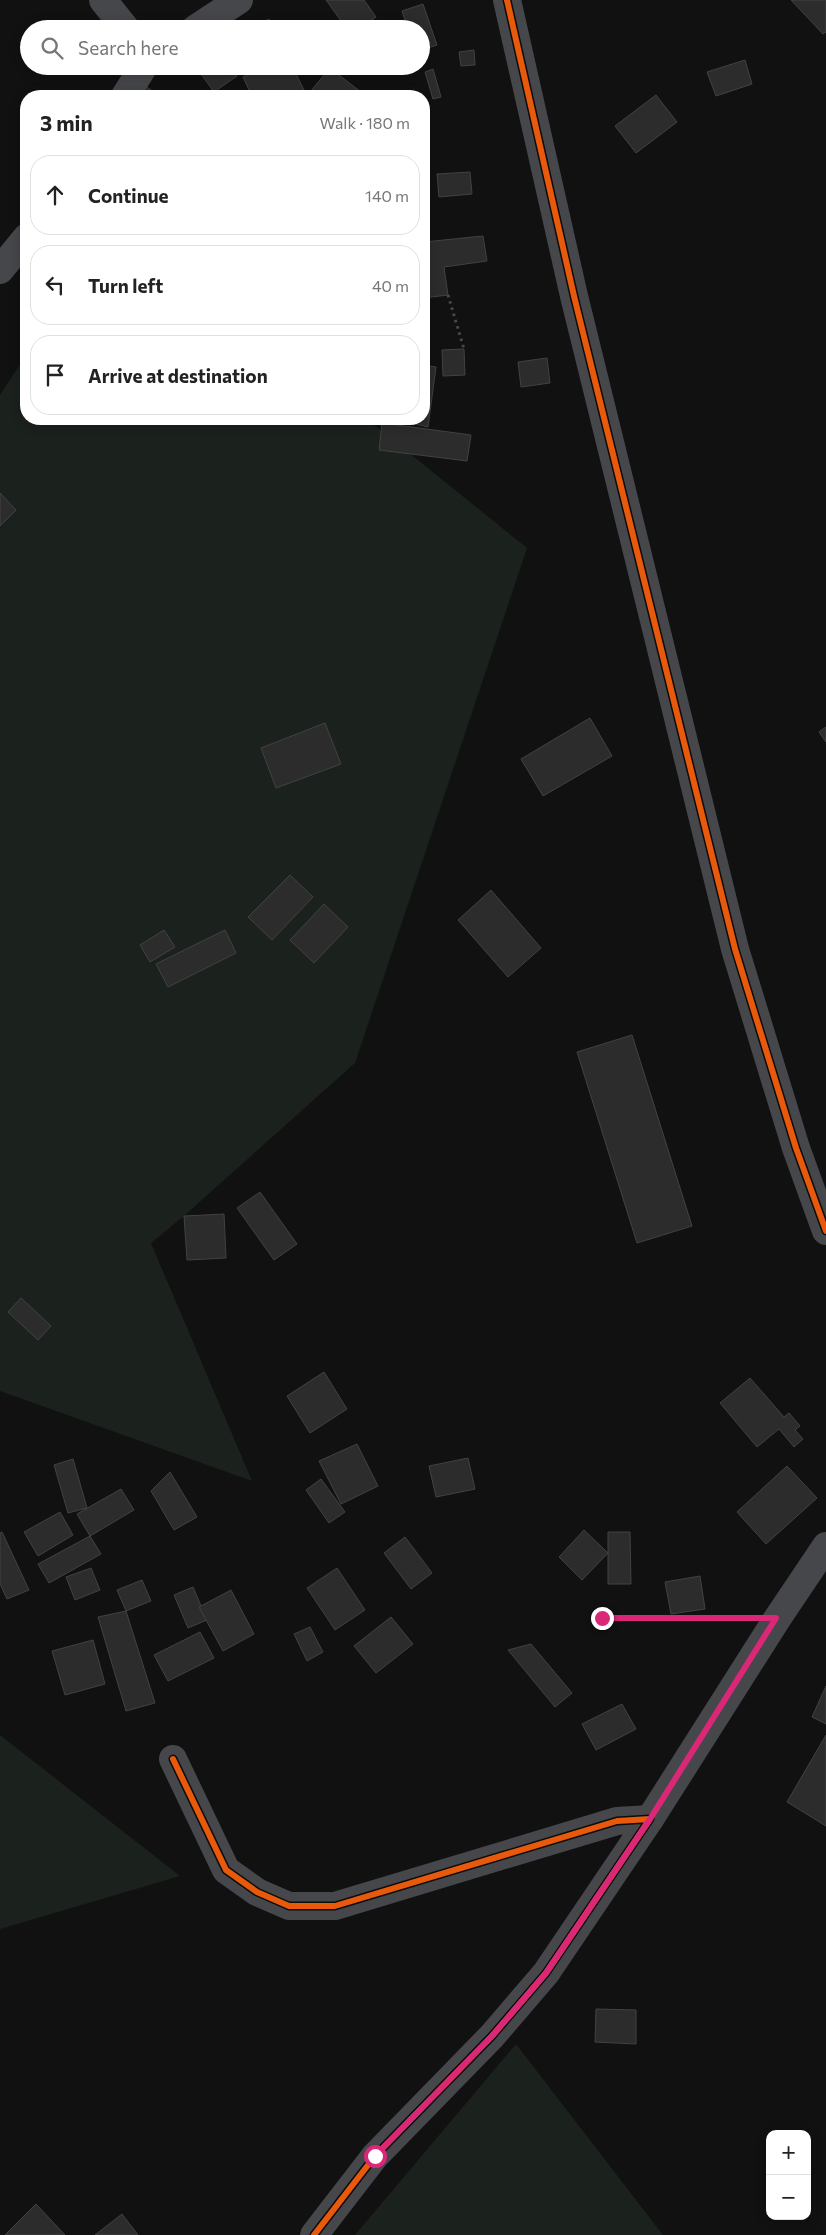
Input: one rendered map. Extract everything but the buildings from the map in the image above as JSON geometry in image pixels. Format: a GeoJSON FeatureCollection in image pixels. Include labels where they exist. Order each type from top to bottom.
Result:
{"type":"FeatureCollection","features":[{"type":"Feature","properties":{"kind":"street"},"geometry":{"type":"LineString","coordinates":[[103,0],[119,20]]}},
{"type":"Feature","properties":{"kind":"street"},"geometry":{"type":"LineString","coordinates":[[209,20],[239,0]]}},
{"type":"Feature","properties":{"kind":"street"},"geometry":{"type":"LineString","coordinates":[[507,0],[574,296],[735,950],[796,1148],[826,1231]]}},
{"type":"Feature","properties":{"kind":"street"},"geometry":{"type":"LineString","coordinates":[[129,90],[138,75]]}},
{"type":"Feature","properties":{"kind":"street"},"geometry":{"type":"LineString","coordinates":[[0,270],[20,245]]}},
{"type":"Feature","properties":{"kind":"street"},"geometry":{"type":"LineString","coordinates":[[314,2235],[375,2156],[492,2036],[546,1973],[650,1819],[776,1618],[826,1546]]}},
{"type":"Feature","properties":{"kind":"street"},"geometry":{"type":"LineString","coordinates":[[173,1759],[226,1870],[257,1892],[289,1906],[335,1906],[617,1821],[650,1819]]}},
{"type":"Feature","properties":{"kind":"path"},"geometry":{"type":"LineString","coordinates":[[448,295],[464,349]]}},
{"type":"Feature","properties":{"kind":"path"},"geometry":{"type":"LineString","coordinates":[[602,1618],[776,1618]]}},
{"type":"Feature","properties":{"kind":"shaded area"},"geometry":{"type":"Polygon","coordinates":[[[20,364],[20,425],[374,425],[527,548],[355,1063],[184,1216],[151,1243],[252,1481],[0,1391],[0,395],[20,364]]]}},
{"type":"Feature","properties":{"kind":"shaded area"},"geometry":{"type":"Polygon","coordinates":[[[0,1735],[180,1876],[0,1929],[0,1735]]]}},
{"type":"Feature","properties":{"kind":"shaded area"},"geometry":{"type":"Polygon","coordinates":[[[516,2044],[663,2235],[355,2235],[516,2044]]]}},
{"type":"Feature","properties":{"kind":"cycle path"},"geometry":{"type":"LineString","coordinates":[[507,0],[574,296],[735,949],[796,1148],[826,1231]]}},
{"type":"Feature","properties":{"kind":"cycle path"},"geometry":{"type":"LineString","coordinates":[[173,1759],[226,1870],[257,1892],[289,1906],[335,1906],[617,1821],[650,1819],[546,1973],[492,2036],[375,2156],[314,2235]]}},
{"type":"Feature","properties":{"kind":"route"},"geometry":{"type":"LineString","coordinates":[[375,2156],[492,2036],[546,1973],[650,1819],[776,1618],[602,1618]]}}]}
